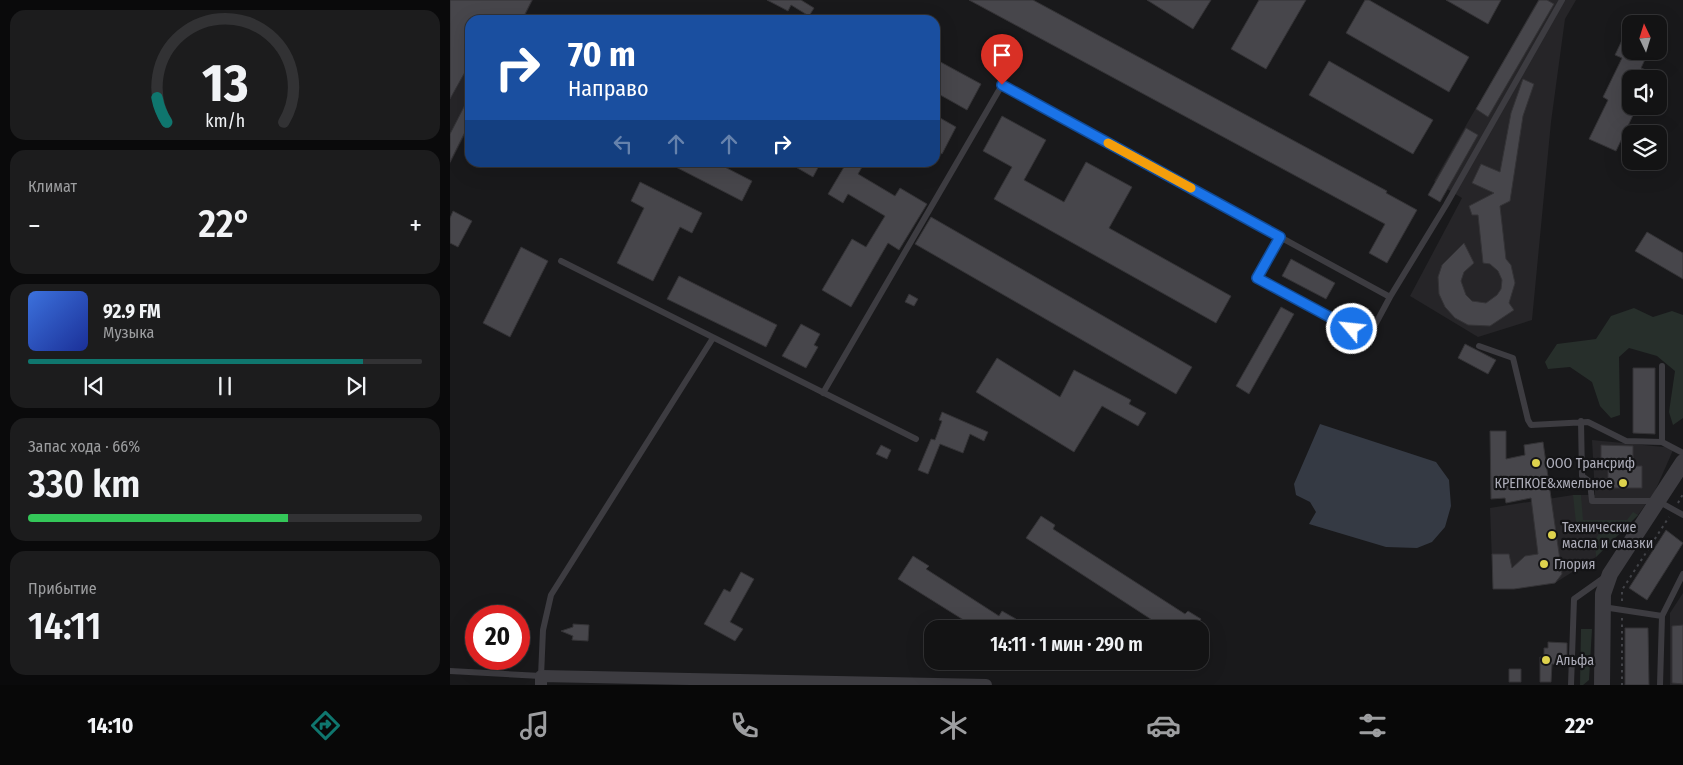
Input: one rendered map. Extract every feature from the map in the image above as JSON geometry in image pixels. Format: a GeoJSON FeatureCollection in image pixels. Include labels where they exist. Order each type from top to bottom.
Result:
{"type":"FeatureCollection","features":[{"type":"Feature","properties":{"kind":"street"},"geometry":{"type":"LineString","coordinates":[[1602,685],[1602,607],[1603,594],[1610,574],[1683,462]]}},
{"type":"Feature","properties":{"kind":"street"},"geometry":{"type":"LineString","coordinates":[[541,680],[986,685]]}},
{"type":"Feature","properties":{"kind":"lane"},"geometry":{"type":"LineString","coordinates":[[1280,237],[1257,278],[1368,338],[1562,0]]}},
{"type":"Feature","properties":{"kind":"lane"},"geometry":{"type":"LineString","coordinates":[[823,392],[1002,85],[1390,297]]}},
{"type":"Feature","properties":{"kind":"lane"},"geometry":{"type":"LineString","coordinates":[[561,261],[916,439]]}},
{"type":"Feature","properties":{"kind":"lane"},"geometry":{"type":"LineString","coordinates":[[450,671],[541,680],[543,630],[551,595],[713,338]]}},
{"type":"Feature","properties":{"kind":"lane"},"geometry":{"type":"LineString","coordinates":[[1479,346],[1513,358],[1528,420],[1531,425],[1581,420],[1626,441],[1662,442],[1683,453]]}},
{"type":"Feature","properties":{"kind":"lane"},"geometry":{"type":"LineString","coordinates":[[1662,366],[1662,442]]}},
{"type":"Feature","properties":{"kind":"lane"},"geometry":{"type":"LineString","coordinates":[[1581,420],[1582,476],[1590,482],[1592,502],[1658,502],[1683,515]]}},
{"type":"Feature","properties":{"kind":"lane"},"geometry":{"type":"LineString","coordinates":[[1571,685],[1574,599],[1610,574]]}},
{"type":"Feature","properties":{"kind":"lane"},"geometry":{"type":"LineString","coordinates":[[1660,685],[1662,616],[1683,574]]}},
{"type":"Feature","properties":{"kind":"lane"},"geometry":{"type":"LineString","coordinates":[[1602,607],[1662,616]]}},
{"type":"Feature","properties":{"kind":"path"},"geometry":{"type":"LineString","coordinates":[[1622,685],[1622,590],[1683,494]]}},
{"type":"Feature","properties":{"kind":"shaded area"},"geometry":{"type":"Polygon","coordinates":[[[450,0],[533,0],[526,15],[465,15],[465,135],[450,164],[450,0]]]}},
{"type":"Feature","properties":{"kind":"shaded area"},"geometry":{"type":"Polygon","coordinates":[[[1538,0],[1576,0],[1565,19],[1551,122],[1532,320],[1478,337],[1410,296],[1462,198],[1434,181],[1538,0]]]}},
{"type":"Feature","properties":{"kind":"shaded area"},"geometry":{"type":"Polygon","coordinates":[[[1634,308],[1653,317],[1672,311],[1683,315],[1683,418],[1673,425],[1669,412],[1675,371],[1657,356],[1629,348],[1619,357],[1620,415],[1611,418],[1600,406],[1592,382],[1570,367],[1548,369],[1545,362],[1557,344],[1596,339],[1611,316],[1634,308]]]}},
{"type":"Feature","properties":{"kind":"shaded area"},"geometry":{"type":"Polygon","coordinates":[[[1320,424],[1436,462],[1449,480],[1451,506],[1445,527],[1432,542],[1417,548],[1386,547],[1309,524],[1316,512],[1310,502],[1296,495],[1294,484],[1320,424]]]}},
{"type":"Feature","properties":{"kind":"shaded area"},"geometry":{"type":"Polygon","coordinates":[[[1592,440],[1674,448],[1655,491],[1638,515],[1596,557],[1555,583],[1514,589],[1493,589],[1490,508],[1573,495],[1595,495],[1592,440]]]}},
{"type":"Feature","properties":{"kind":"shaded area"},"geometry":{"type":"Polygon","coordinates":[[[1573,495],[1581,495],[1583,520],[1627,520],[1633,512],[1638,515],[1596,557],[1595,540],[1606,523],[1576,523],[1573,495]]]}},
{"type":"Feature","properties":{"kind":"shaded area"},"geometry":{"type":"Polygon","coordinates":[[[1683,593],[1683,685],[1670,685],[1670,613],[1683,593]]]}},
{"type":"Feature","properties":{"kind":"shaded area"},"geometry":{"type":"Polygon","coordinates":[[[1581,629],[1592,629],[1589,680],[1583,685],[1580,685],[1581,629]]]}},
{"type":"Feature","properties":{"kind":"building"},"geometry":{"type":"Polygon","coordinates":[[[450,0],[532,0],[524,15],[465,15],[465,72],[450,99],[450,0]]]}},
{"type":"Feature","properties":{"kind":"building"},"geometry":{"type":"Polygon","coordinates":[[[767,0],[801,0],[814,8],[810,15],[791,5],[788,11],[767,0]]]}},
{"type":"Feature","properties":{"kind":"building"},"geometry":{"type":"Polygon","coordinates":[[[969,0],[1033,0],[1387,191],[1386,193],[1417,210],[1387,263],[1369,253],[1385,224],[969,0]]]}},
{"type":"Feature","properties":{"kind":"building"},"geometry":{"type":"Polygon","coordinates":[[[1147,0],[1211,0],[1193,29],[1147,0]]]}},
{"type":"Feature","properties":{"kind":"building"},"geometry":{"type":"Polygon","coordinates":[[[1259,0],[1306,0],[1266,69],[1231,49],[1259,0]]]}},
{"type":"Feature","properties":{"kind":"building"},"geometry":{"type":"Polygon","coordinates":[[[1365,0],[1369,0],[1469,57],[1449,92],[1346,33],[1365,0]]]}},
{"type":"Feature","properties":{"kind":"building"},"geometry":{"type":"Polygon","coordinates":[[[1446,0],[1501,0],[1488,24],[1446,0]]]}},
{"type":"Feature","properties":{"kind":"building"},"geometry":{"type":"Polygon","coordinates":[[[1539,0],[1547,0],[1554,4],[1488,117],[1476,109],[1539,0]]]}},
{"type":"Feature","properties":{"kind":"building"},"geometry":{"type":"Polygon","coordinates":[[[1622,40],[1622,58],[1615,55],[1622,40]]]}},
{"type":"Feature","properties":{"kind":"building"},"geometry":{"type":"Polygon","coordinates":[[[1622,58],[1622,60],[1645,60],[1641,68],[1646,70],[1622,70],[1622,115],[1633,115],[1628,125],[1622,125],[1622,138],[1616,151],[1589,139],[1608,100],[1603,97],[1622,58]]]}},
{"type":"Feature","properties":{"kind":"building"},"geometry":{"type":"Polygon","coordinates":[[[1329,61],[1433,120],[1413,154],[1309,95],[1329,61]]]}},
{"type":"Feature","properties":{"kind":"building"},"geometry":{"type":"Polygon","coordinates":[[[940,62],[981,84],[967,110],[940,95],[940,62]]]}},
{"type":"Feature","properties":{"kind":"building"},"geometry":{"type":"Polygon","coordinates":[[[1523,79],[1534,84],[1523,116],[1510,201],[1500,206],[1506,259],[1511,265],[1515,283],[1509,303],[1514,310],[1490,326],[1468,325],[1455,318],[1445,307],[1439,294],[1438,277],[1442,265],[1464,243],[1474,263],[1464,272],[1461,281],[1466,295],[1472,301],[1486,303],[1497,295],[1501,289],[1502,280],[1498,271],[1490,264],[1483,263],[1478,215],[1472,215],[1469,206],[1494,193],[1472,183],[1481,164],[1500,172],[1511,113],[1523,79]]]}},
{"type":"Feature","properties":{"kind":"building"},"geometry":{"type":"Polygon","coordinates":[[[465,105],[465,132],[450,162],[450,134],[465,105]]]}},
{"type":"Feature","properties":{"kind":"building"},"geometry":{"type":"Polygon","coordinates":[[[1002,116],[1046,140],[1024,180],[1064,202],[1086,162],[1132,187],[1109,228],[1231,296],[1216,323],[994,199],[1012,167],[983,151],[1002,116]]]}},
{"type":"Feature","properties":{"kind":"building"},"geometry":{"type":"Polygon","coordinates":[[[940,118],[956,127],[942,154],[940,153],[940,118]]]}},
{"type":"Feature","properties":{"kind":"building"},"geometry":{"type":"Polygon","coordinates":[[[1466,128],[1478,135],[1440,202],[1428,195],[1466,128]]]}},
{"type":"Feature","properties":{"kind":"building"},"geometry":{"type":"Polygon","coordinates":[[[676,167],[725,167],[752,181],[742,201],[676,167]]]}},
{"type":"Feature","properties":{"kind":"building"},"geometry":{"type":"Polygon","coordinates":[[[796,167],[818,167],[813,177],[796,167]]]}},
{"type":"Feature","properties":{"kind":"building"},"geometry":{"type":"Polygon","coordinates":[[[844,167],[862,167],[858,174],[895,196],[900,188],[927,204],[899,250],[888,243],[851,307],[822,290],[852,239],[866,247],[885,216],[848,194],[843,203],[828,194],[844,167]]]}},
{"type":"Feature","properties":{"kind":"building"},"geometry":{"type":"Polygon","coordinates":[[[640,182],[702,213],[692,233],[680,227],[653,281],[617,263],[644,208],[631,201],[640,182]]]}},
{"type":"Feature","properties":{"kind":"building"},"geometry":{"type":"Polygon","coordinates":[[[453,211],[472,221],[458,247],[450,243],[450,218],[453,211]]]}},
{"type":"Feature","properties":{"kind":"building"},"geometry":{"type":"Polygon","coordinates":[[[931,217],[1192,367],[1176,394],[915,244],[931,217]]]}},
{"type":"Feature","properties":{"kind":"building"},"geometry":{"type":"Polygon","coordinates":[[[1647,232],[1683,253],[1683,279],[1635,251],[1647,232]]]}},
{"type":"Feature","properties":{"kind":"building"},"geometry":{"type":"Polygon","coordinates":[[[521,247],[548,261],[510,337],[483,323],[521,247]]]}},
{"type":"Feature","properties":{"kind":"building"},"geometry":{"type":"Polygon","coordinates":[[[1291,259],[1335,283],[1326,299],[1282,276],[1291,259]]]}},
{"type":"Feature","properties":{"kind":"building"},"geometry":{"type":"Polygon","coordinates":[[[679,276],[777,325],[766,347],[667,299],[679,276]]]}},
{"type":"Feature","properties":{"kind":"building"},"geometry":{"type":"Polygon","coordinates":[[[909,294],[918,299],[914,306],[905,302],[909,294]]]}},
{"type":"Feature","properties":{"kind":"building"},"geometry":{"type":"Polygon","coordinates":[[[1281,307],[1294,314],[1249,394],[1236,386],[1281,307]]]}},
{"type":"Feature","properties":{"kind":"building"},"geometry":{"type":"Polygon","coordinates":[[[801,324],[820,334],[814,345],[818,347],[806,368],[782,356],[801,324]]]}},
{"type":"Feature","properties":{"kind":"building"},"geometry":{"type":"Polygon","coordinates":[[[1465,344],[1496,360],[1488,374],[1458,358],[1465,344]]]}},
{"type":"Feature","properties":{"kind":"building"},"geometry":{"type":"Polygon","coordinates":[[[997,358],[1060,397],[1074,370],[1131,400],[1129,404],[1146,413],[1138,426],[1102,406],[1074,452],[976,392],[997,358]]]}},
{"type":"Feature","properties":{"kind":"building"},"geometry":{"type":"Polygon","coordinates":[[[1633,368],[1655,368],[1655,434],[1633,433],[1633,368]]]}},
{"type":"Feature","properties":{"kind":"building"},"geometry":{"type":"Polygon","coordinates":[[[942,412],[988,432],[984,441],[970,434],[963,453],[940,444],[928,474],[918,470],[931,439],[935,440],[942,421],[939,420],[942,412]]]}},
{"type":"Feature","properties":{"kind":"building"},"geometry":{"type":"Polygon","coordinates":[[[1490,431],[1506,431],[1506,459],[1525,455],[1524,445],[1543,442],[1562,574],[1555,583],[1514,589],[1493,589],[1492,554],[1509,554],[1512,568],[1525,556],[1538,554],[1531,498],[1506,503],[1505,498],[1491,499],[1490,431]]]}},
{"type":"Feature","properties":{"kind":"building"},"geometry":{"type":"Polygon","coordinates":[[[881,445],[891,450],[887,459],[876,454],[881,445]]]}},
{"type":"Feature","properties":{"kind":"building"},"geometry":{"type":"Polygon","coordinates":[[[1601,445],[1633,446],[1633,466],[1642,466],[1642,488],[1608,488],[1608,466],[1601,466],[1601,445]]]}},
{"type":"Feature","properties":{"kind":"building"},"geometry":{"type":"Polygon","coordinates":[[[1041,516],[1055,525],[1053,529],[1185,614],[1188,611],[1201,619],[1152,620],[1026,538],[1041,516]]]}},
{"type":"Feature","properties":{"kind":"building"},"geometry":{"type":"Polygon","coordinates":[[[1666,530],[1683,543],[1647,600],[1629,588],[1666,530]]]}},
{"type":"Feature","properties":{"kind":"building"},"geometry":{"type":"Polygon","coordinates":[[[913,556],[929,566],[926,569],[999,616],[1002,611],[1016,619],[964,620],[898,579],[913,556]]]}},
{"type":"Feature","properties":{"kind":"building"},"geometry":{"type":"Polygon","coordinates":[[[741,572],[754,579],[730,622],[743,629],[735,641],[704,624],[724,589],[730,592],[741,572]]]}},
{"type":"Feature","properties":{"kind":"building"},"geometry":{"type":"Polygon","coordinates":[[[573,624],[589,625],[588,641],[572,640],[573,636],[561,631],[573,627],[573,624]]]}},
{"type":"Feature","properties":{"kind":"building"},"geometry":{"type":"Polygon","coordinates":[[[1683,625],[1683,684],[1672,683],[1672,626],[1683,625]]]}},
{"type":"Feature","properties":{"kind":"building"},"geometry":{"type":"Polygon","coordinates":[[[1625,628],[1648,628],[1649,685],[1625,685],[1625,628]]]}},
{"type":"Feature","properties":{"kind":"building"},"geometry":{"type":"Polygon","coordinates":[[[1548,642],[1567,643],[1567,665],[1552,664],[1551,682],[1540,682],[1540,657],[1544,658],[1544,648],[1548,648],[1548,642]]]}},
{"type":"Feature","properties":{"kind":"building"},"geometry":{"type":"Polygon","coordinates":[[[1509,669],[1521,669],[1521,682],[1509,682],[1509,669]]]}},
{"type":"Feature","properties":{"kind":"slow traffic"},"geometry":{"type":"LineString","coordinates":[[1108,143],[1191,188]]}},
{"type":"Feature","properties":{"kind":"place","name":"ООО Трансриф"},"geometry":{"type":"Point","coordinates":[1536,463]}},
{"type":"Feature","properties":{"kind":"place","name":"КРЕПКОЕ&хмельное"},"geometry":{"type":"Point","coordinates":[1623,483]}},
{"type":"Feature","properties":{"kind":"place","name":"Технические масла и смазки"},"geometry":{"type":"Point","coordinates":[1552,535]}},
{"type":"Feature","properties":{"kind":"place","name":"Глория"},"geometry":{"type":"Point","coordinates":[1544,564]}},
{"type":"Feature","properties":{"kind":"place","name":"Альфа"},"geometry":{"type":"Point","coordinates":[1546,660]}},
{"type":"Feature","properties":{"kind":"route"},"geometry":{"type":"LineString","coordinates":[[1002,85],[1280,237],[1257,278],[1352,329]]}}]}
